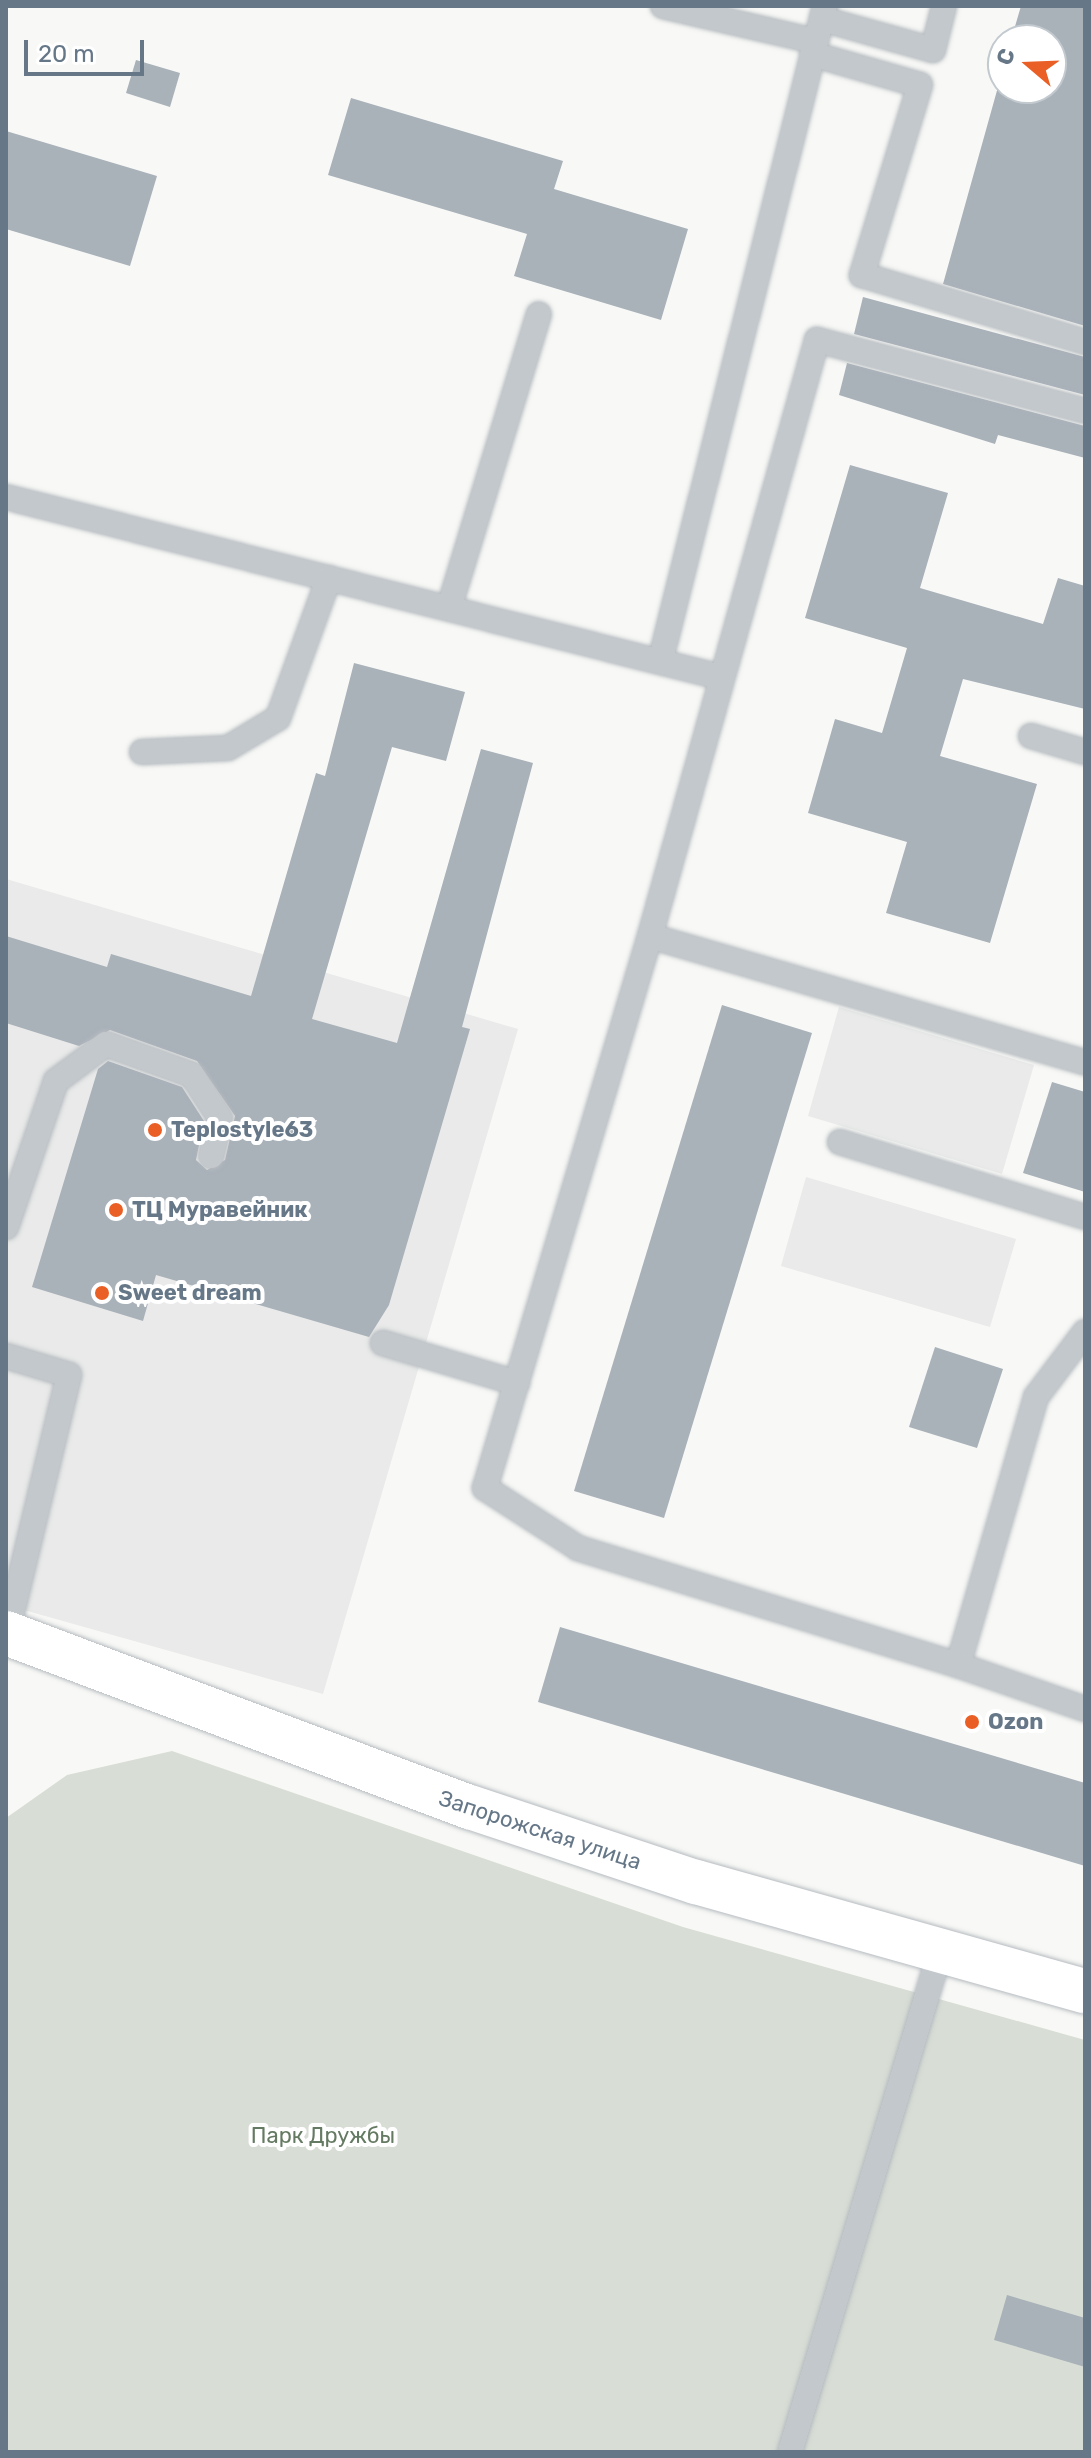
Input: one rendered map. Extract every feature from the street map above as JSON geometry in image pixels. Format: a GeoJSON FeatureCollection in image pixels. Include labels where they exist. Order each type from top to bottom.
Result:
{"type":"FeatureCollection","features":[{"type":"Feature","properties":{"kind":"street","name":"Запорожская улица"},"geometry":{"type":"LineString","coordinates":[[6,1633],[470,1807],[940,1952],[1085,1991]]}},
{"type":"Feature","properties":{"kind":"lane"},"geometry":{"type":"LineString","coordinates":[[663,6],[933,50],[944,6]]}},
{"type":"Feature","properties":{"kind":"lane"},"geometry":{"type":"LineString","coordinates":[[819,30],[920,85],[862,275],[1085,342]]}},
{"type":"Feature","properties":{"kind":"lane"},"geometry":{"type":"LineString","coordinates":[[660,662],[819,30]]}},
{"type":"Feature","properties":{"kind":"lane"},"geometry":{"type":"LineString","coordinates":[[449,608],[539,314]]}},
{"type":"Feature","properties":{"kind":"lane"},"geometry":{"type":"LineString","coordinates":[[1085,411],[817,340],[720,677],[650,936],[485,1488],[578,1548],[958,1665],[1085,1709]]}},
{"type":"Feature","properties":{"kind":"lane"},"geometry":{"type":"LineString","coordinates":[[6,497],[720,677]]}},
{"type":"Feature","properties":{"kind":"lane"},"geometry":{"type":"LineString","coordinates":[[142,752],[228,748],[278,718],[329,578]]}},
{"type":"Feature","properties":{"kind":"lane"},"geometry":{"type":"LineString","coordinates":[[1031,736],[1085,752]]}},
{"type":"Feature","properties":{"kind":"lane"},"geometry":{"type":"LineString","coordinates":[[650,936],[1085,1062]]}},
{"type":"Feature","properties":{"kind":"lane"},"geometry":{"type":"LineString","coordinates":[[6,1227],[56,1081],[106,1044],[192,1075],[220,1118],[211,1156]]}},
{"type":"Feature","properties":{"kind":"lane"},"geometry":{"type":"LineString","coordinates":[[840,1142],[1085,1217]]}},
{"type":"Feature","properties":{"kind":"lane"},"geometry":{"type":"LineString","coordinates":[[958,1665],[1036,1397],[1085,1332]]}},
{"type":"Feature","properties":{"kind":"lane"},"geometry":{"type":"LineString","coordinates":[[383,1343],[517,1383]]}},
{"type":"Feature","properties":{"kind":"lane"},"geometry":{"type":"LineString","coordinates":[[6,1356],[69,1375],[6,1633]]}},
{"type":"Feature","properties":{"kind":"lane"},"geometry":{"type":"LineString","coordinates":[[790,2452],[940,1952]]}},
{"type":"Feature","properties":{"kind":"shaded area"},"geometry":{"type":"Polygon","coordinates":[[[6,879],[518,1029],[323,1694],[6,1605],[6,879]]]}},
{"type":"Feature","properties":{"kind":"shaded area"},"geometry":{"type":"Polygon","coordinates":[[[839,1007],[1034,1065],[1002,1174],[808,1116],[839,1007]]]}},
{"type":"Feature","properties":{"kind":"shaded area"},"geometry":{"type":"Polygon","coordinates":[[[806,1177],[1016,1239],[990,1327],[781,1266],[806,1177]]]}},
{"type":"Feature","properties":{"kind":"green space","name":"Парк Дружбы"},"geometry":{"type":"Polygon","coordinates":[[[172,1751],[683,1927],[1085,2040],[1085,2452],[6,2452],[6,1818],[67,1775],[172,1751]]]}},
{"type":"Feature","properties":{"kind":"building"},"geometry":{"type":"Polygon","coordinates":[[[1021,6],[1085,6],[1085,326],[943,284],[993,104],[1067,104],[1067,24],[1016,24],[1021,6]]]}},
{"type":"Feature","properties":{"kind":"building"},"geometry":{"type":"Polygon","coordinates":[[[136,60],[180,73],[170,107],[126,93],[136,60]]]}},
{"type":"Feature","properties":{"kind":"building"},"geometry":{"type":"Polygon","coordinates":[[[351,98],[563,161],[554,189],[688,229],[661,320],[514,276],[527,234],[328,175],[351,98]]]}},
{"type":"Feature","properties":{"kind":"building"},"geometry":{"type":"Polygon","coordinates":[[[6,131],[157,176],[130,266],[6,229],[6,131]]]}},
{"type":"Feature","properties":{"kind":"building"},"geometry":{"type":"Polygon","coordinates":[[[863,297],[1085,357],[1085,395],[854,334],[863,297]]]}},
{"type":"Feature","properties":{"kind":"building"},"geometry":{"type":"Polygon","coordinates":[[[847,363],[1085,426],[1085,458],[998,435],[995,444],[839,395],[847,363]]]}},
{"type":"Feature","properties":{"kind":"building"},"geometry":{"type":"Polygon","coordinates":[[[850,465],[948,493],[920,588],[1043,624],[1058,578],[1085,586],[1085,709],[963,679],[940,756],[1037,784],[990,943],[886,913],[907,842],[808,813],[835,719],[882,733],[907,648],[805,618],[850,465]]]}},
{"type":"Feature","properties":{"kind":"building"},"geometry":{"type":"Polygon","coordinates":[[[354,663],[465,692],[446,761],[392,747],[312,1019],[397,1043],[481,749],[533,763],[462,1027],[470,1029],[389,1305],[369,1337],[156,1275],[143,1321],[32,1287],[98,1069],[108,1061],[182,1087],[204,1121],[196,1160],[207,1170],[225,1160],[235,1116],[197,1061],[110,1030],[79,1046],[6,1023],[6,936],[107,967],[111,954],[251,996],[316,773],[325,776],[354,663]]]}},
{"type":"Feature","properties":{"kind":"building"},"geometry":{"type":"Polygon","coordinates":[[[722,1005],[812,1033],[664,1518],[574,1491],[722,1005]]]}},
{"type":"Feature","properties":{"kind":"building"},"geometry":{"type":"Polygon","coordinates":[[[1052,1082],[1085,1092],[1085,1192],[1023,1173],[1052,1082]]]}},
{"type":"Feature","properties":{"kind":"building"},"geometry":{"type":"Polygon","coordinates":[[[935,1347],[1003,1369],[977,1448],[909,1427],[935,1347]]]}},
{"type":"Feature","properties":{"kind":"building"},"geometry":{"type":"Polygon","coordinates":[[[560,1627],[1085,1783],[1085,1866],[538,1702],[560,1627]]]}},
{"type":"Feature","properties":{"kind":"building"},"geometry":{"type":"Polygon","coordinates":[[[1007,2295],[1085,2318],[1085,2367],[994,2340],[1007,2295]]]}},
{"type":"Feature","properties":{"kind":"place","name":"Teplostyle63"},"geometry":{"type":"Point","coordinates":[155,1130]}},
{"type":"Feature","properties":{"kind":"place","name":"ТЦ Муравейник"},"geometry":{"type":"Point","coordinates":[116,1210]}},
{"type":"Feature","properties":{"kind":"place","name":"Sweet dream"},"geometry":{"type":"Point","coordinates":[102,1293]}},
{"type":"Feature","properties":{"kind":"place","name":"Ozon"},"geometry":{"type":"Point","coordinates":[972,1722]}}]}
